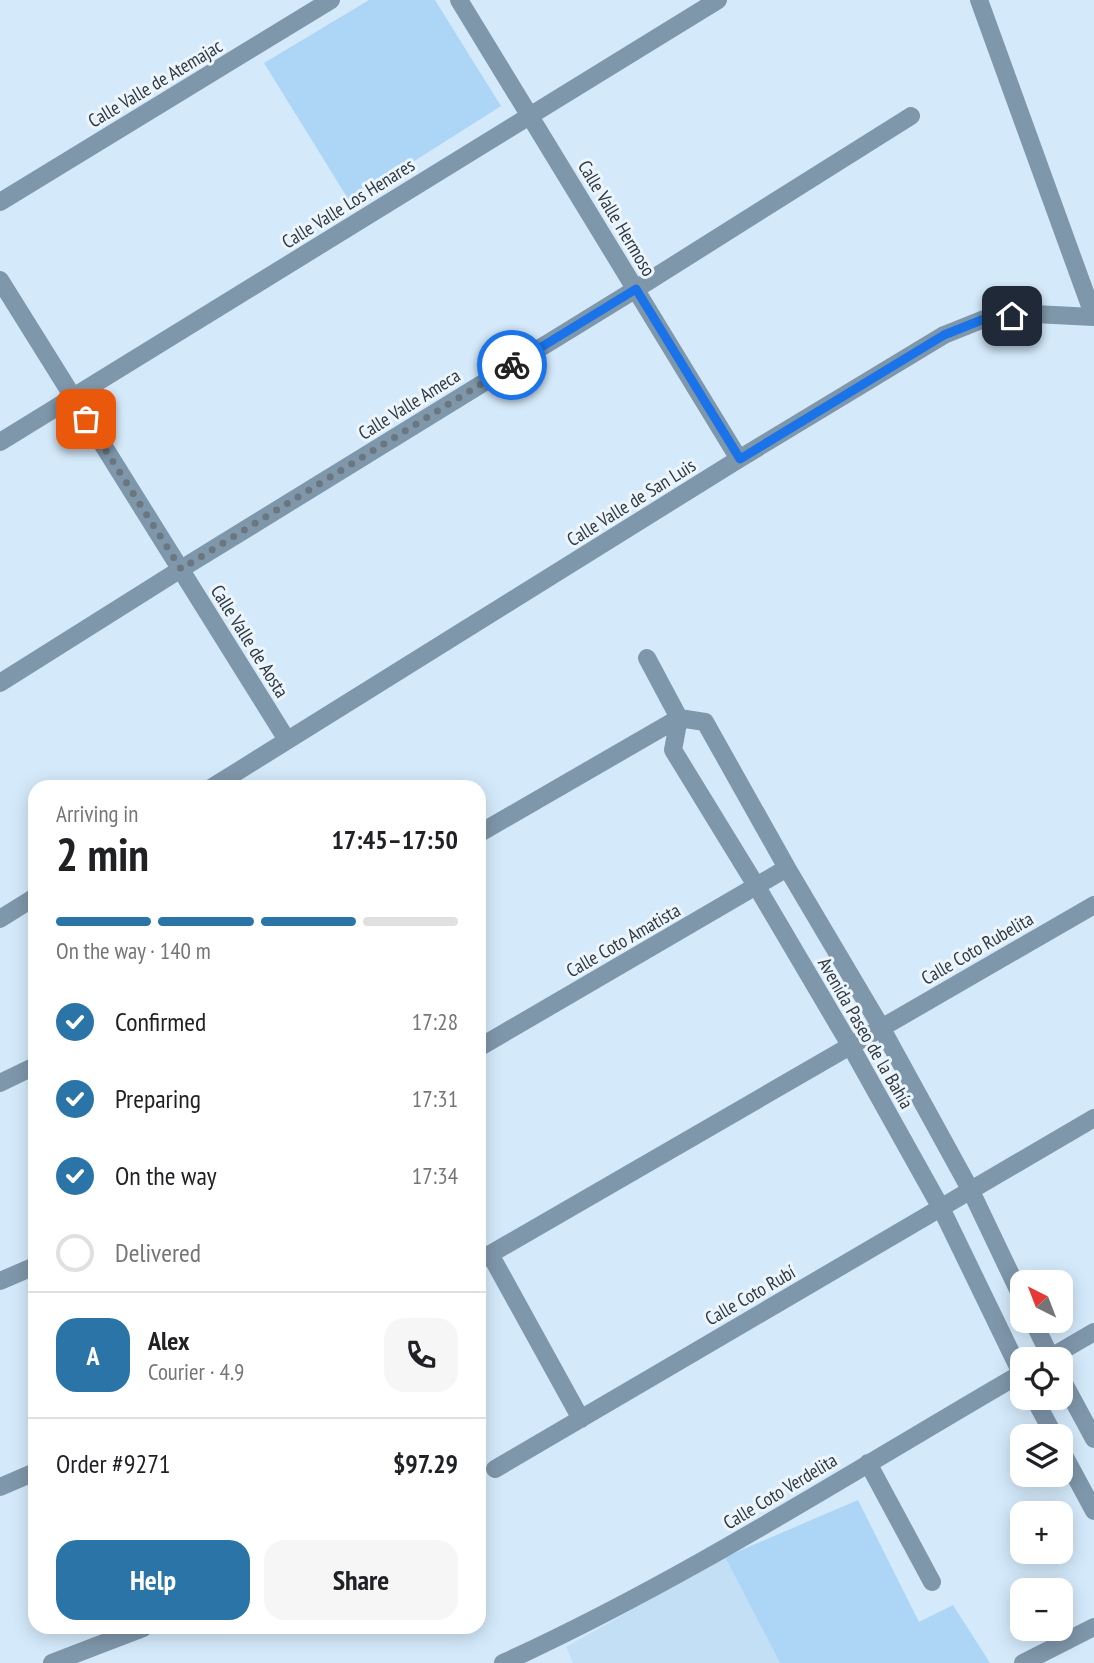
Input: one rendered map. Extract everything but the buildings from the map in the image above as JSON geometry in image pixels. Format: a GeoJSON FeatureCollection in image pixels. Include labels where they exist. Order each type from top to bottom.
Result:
{"type":"FeatureCollection","features":[{"type":"Feature","properties":{"kind":"street","name":"Calle Valle de Atemajac"},"geometry":{"type":"LineString","coordinates":[[0,202],[331,0]]}},
{"type":"Feature","properties":{"kind":"street","name":"Calle Valle Hermoso"},"geometry":{"type":"LineString","coordinates":[[459,0],[740,459]]}},
{"type":"Feature","properties":{"kind":"street","name":"Calle Valle Los Henares"},"geometry":{"type":"LineString","coordinates":[[0,442],[718,0]]}},
{"type":"Feature","properties":{"kind":"street"},"geometry":{"type":"LineString","coordinates":[[979,0],[1094,317]]}},
{"type":"Feature","properties":{"kind":"street","name":"Calle Valle Ameca"},"geometry":{"type":"LineString","coordinates":[[0,683],[911,116]]}},
{"type":"Feature","properties":{"kind":"street","name":"Calle Valle de Aosta"},"geometry":{"type":"LineString","coordinates":[[0,280],[287,740]]}},
{"type":"Feature","properties":{"kind":"street","name":"Calle Valle de San Luis"},"geometry":{"type":"LineString","coordinates":[[224,780],[944,335],[989,317],[1034,314],[1094,317]]}},
{"type":"Feature","properties":{"kind":"street"},"geometry":{"type":"LineString","coordinates":[[486,830],[679,718],[648,658]]}},
{"type":"Feature","properties":{"kind":"street","name":"Avenida Paseo de la Bahía"},"geometry":{"type":"LineString","coordinates":[[1010,1273],[971,1191],[881,1027],[705,723],[679,718],[673,750],[850,1045],[941,1208],[1010,1349]]}},
{"type":"Feature","properties":{"kind":"street","name":"Calle Coto Amatista"},"geometry":{"type":"LineString","coordinates":[[486,1044],[787,868]]}},
{"type":"Feature","properties":{"kind":"street"},"geometry":{"type":"LineString","coordinates":[[0,919],[28,901]]}},
{"type":"Feature","properties":{"kind":"street","name":"Calle Coto Rubelita"},"geometry":{"type":"LineString","coordinates":[[850,1045],[1094,905]]}},
{"type":"Feature","properties":{"kind":"street"},"geometry":{"type":"LineString","coordinates":[[486,1256],[850,1045]]}},
{"type":"Feature","properties":{"kind":"street"},"geometry":{"type":"LineString","coordinates":[[0,1083],[28,1069]]}},
{"type":"Feature","properties":{"kind":"street"},"geometry":{"type":"LineString","coordinates":[[971,1191],[1094,1118]]}},
{"type":"Feature","properties":{"kind":"street","name":"Calle Coto Rubí"},"geometry":{"type":"LineString","coordinates":[[495,1469],[971,1191]]}},
{"type":"Feature","properties":{"kind":"street"},"geometry":{"type":"LineString","coordinates":[[486,1259],[581,1419]]}},
{"type":"Feature","properties":{"kind":"street"},"geometry":{"type":"LineString","coordinates":[[0,1281],[28,1269]]}},
{"type":"Feature","properties":{"kind":"street"},"geometry":{"type":"LineString","coordinates":[[1070,1347],[1094,1332]]}},
{"type":"Feature","properties":{"kind":"street","name":"Calle Coto Verdelita"},"geometry":{"type":"LineString","coordinates":[[503,1663],[556,1639],[722,1550],[1010,1381]]}},
{"type":"Feature","properties":{"kind":"street"},"geometry":{"type":"LineString","coordinates":[[1073,1400],[1094,1439]]}},
{"type":"Feature","properties":{"kind":"street"},"geometry":{"type":"LineString","coordinates":[[868,1463],[932,1582]]}},
{"type":"Feature","properties":{"kind":"street"},"geometry":{"type":"LineString","coordinates":[[1073,1472],[1094,1511]]}},
{"type":"Feature","properties":{"kind":"street"},"geometry":{"type":"LineString","coordinates":[[0,1487],[28,1475]]}},
{"type":"Feature","properties":{"kind":"street"},"geometry":{"type":"LineString","coordinates":[[1023,1663],[1094,1627]]}},
{"type":"Feature","properties":{"kind":"street"},"geometry":{"type":"LineString","coordinates":[[52,1663],[127,1634]]}},
{"type":"Feature","properties":{"kind":"shaded area"},"geometry":{"type":"Polygon","coordinates":[[[369,0],[435,0],[501,106],[350,202],[264,63],[369,0]]]}},
{"type":"Feature","properties":{"kind":"shaded area"},"geometry":{"type":"Polygon","coordinates":[[[858,1500],[919,1622],[953,1605],[990,1663],[780,1663],[725,1557],[858,1500]]]}},
{"type":"Feature","properties":{"kind":"shaded area"},"geometry":{"type":"Polygon","coordinates":[[[725,1557],[780,1663],[573,1663],[566,1647],[725,1557]]]}},
{"type":"Feature","properties":{"kind":"way so far"},"geometry":{"type":"LineString","coordinates":[[86,419],[181,569],[512,365]]}},
{"type":"Feature","properties":{"kind":"route"},"geometry":{"type":"LineString","coordinates":[[512,365],[636,289],[740,459],[944,335],[989,317],[1012,316]]}}]}
